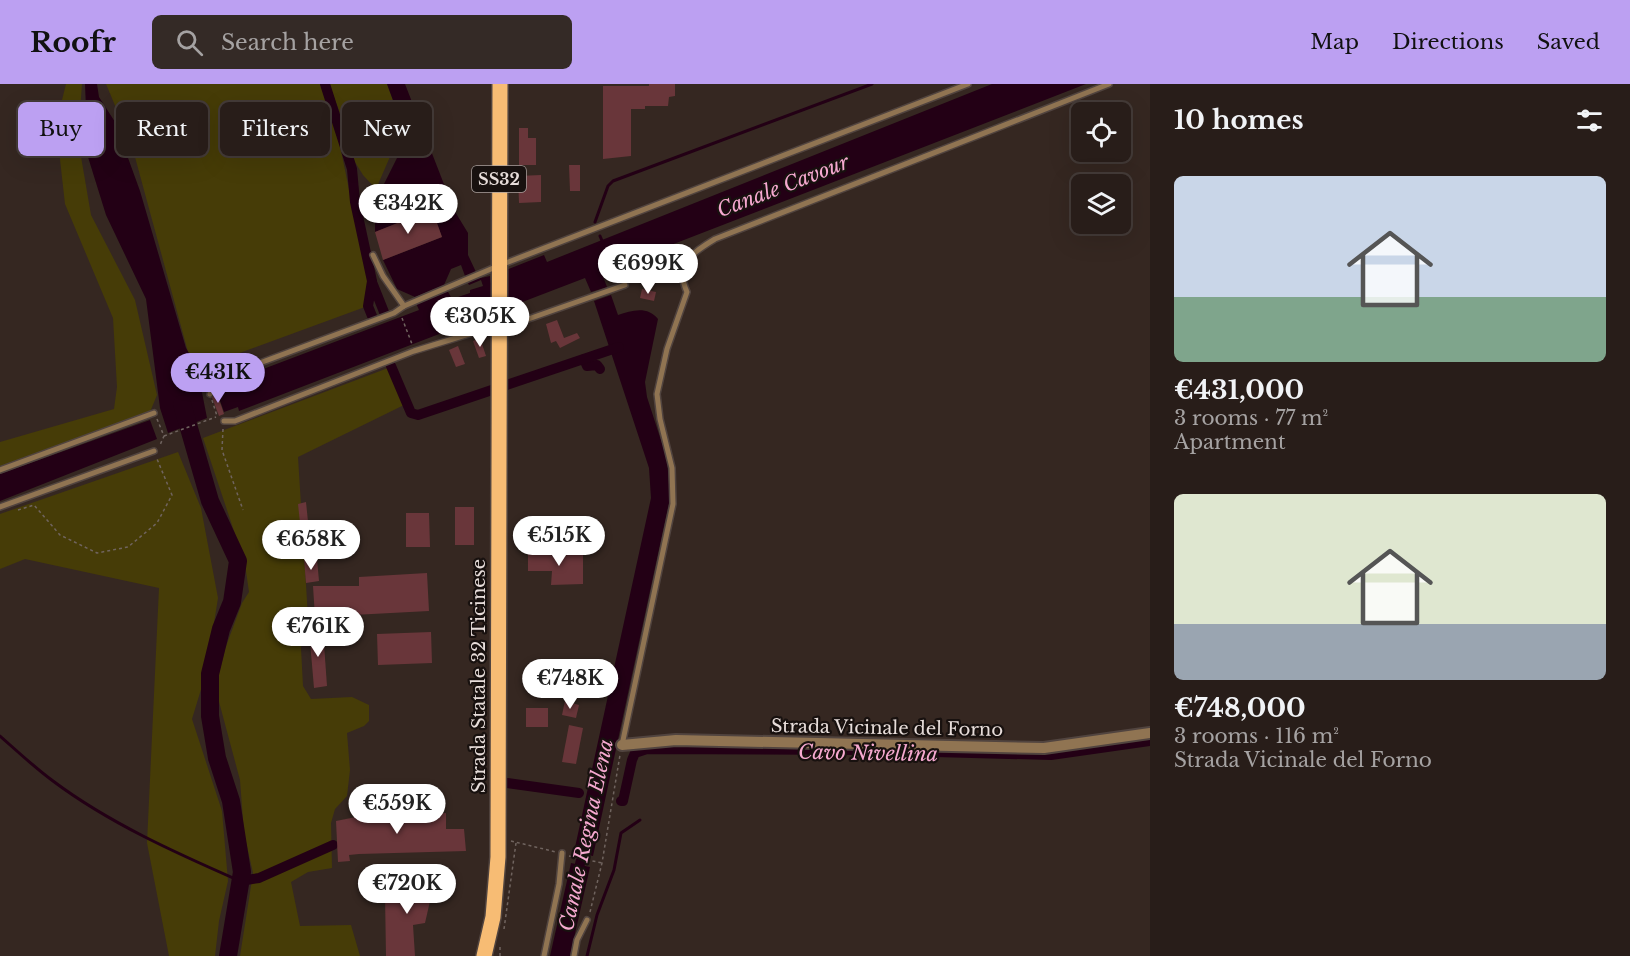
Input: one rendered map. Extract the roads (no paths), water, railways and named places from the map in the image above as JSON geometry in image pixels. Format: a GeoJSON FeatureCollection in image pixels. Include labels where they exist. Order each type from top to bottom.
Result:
{"type":"FeatureCollection","features":[{"type":"Feature","properties":{"kind":"main road","name":"SS32"},"geometry":{"type":"LineString","coordinates":[[498,320],[500,84]]}},
{"type":"Feature","properties":{"kind":"main road","name":"Strada Statale 32 Ticinese"},"geometry":{"type":"LineString","coordinates":[[484,956],[494,917],[498,839],[498,320]]}},
{"type":"Feature","properties":{"kind":"street","name":"Strada Vicinale del Forno"},"geometry":{"type":"LineString","coordinates":[[622,745],[676,740],[1044,748],[1150,733]]}},
{"type":"Feature","properties":{"kind":"lane"},"geometry":{"type":"LineString","coordinates":[[210,394],[217,379],[394,313],[404,306],[498,271],[968,84]]}},
{"type":"Feature","properties":{"kind":"lane"},"geometry":{"type":"LineString","coordinates":[[622,745],[673,504],[672,468],[660,419],[657,394],[667,349],[687,292],[682,281],[688,258],[695,250],[715,239],[1110,84]]}},
{"type":"Feature","properties":{"kind":"lane"},"geometry":{"type":"LineString","coordinates":[[373,255],[383,276],[404,306]]}},
{"type":"Feature","properties":{"kind":"lane"},"geometry":{"type":"LineString","coordinates":[[224,421],[235,421],[498,320],[517,323],[626,285]]}},
{"type":"Feature","properties":{"kind":"lane"},"geometry":{"type":"LineString","coordinates":[[0,470],[154,413]]}},
{"type":"Feature","properties":{"kind":"lane"},"geometry":{"type":"LineString","coordinates":[[0,507],[154,451]]}},
{"type":"Feature","properties":{"kind":"lane"},"geometry":{"type":"LineString","coordinates":[[544,956],[559,884],[562,853]]}},
{"type":"Feature","properties":{"kind":"lane"},"geometry":{"type":"LineString","coordinates":[[574,956],[587,920]]}},
{"type":"Feature","properties":{"kind":"water"},"geometry":{"type":"Polygon","coordinates":[[[85,84],[97,84],[102,102],[86,102],[85,84]]]}},
{"type":"Feature","properties":{"kind":"water"},"geometry":{"type":"Polygon","coordinates":[[[387,84],[405,84],[412,102],[394,102],[387,84]]]}},
{"type":"Feature","properties":{"kind":"water","name":"Canale Cavour"},"geometry":{"type":"Polygon","coordinates":[[[992,84],[1086,84],[640,257],[646,274],[634,278],[627,261],[601,271],[607,287],[591,292],[585,278],[239,411],[238,407],[224,412],[218,395],[231,390],[229,382],[419,310],[416,303],[447,290],[452,299],[483,286],[481,280],[469,285],[467,281],[490,276],[491,284],[506,279],[506,270],[544,255],[547,262],[992,84]]]}},
{"type":"Feature","properties":{"kind":"water"},"geometry":{"type":"Polygon","coordinates":[[[104,105],[116,125],[116,156],[127,156],[140,191],[186,348],[197,367],[207,418],[168,433],[160,408],[146,299],[106,215],[88,157],[104,156],[104,105]]]}},
{"type":"Feature","properties":{"kind":"water"},"geometry":{"type":"Polygon","coordinates":[[[432,153],[454,210],[468,233],[468,255],[476,272],[465,276],[461,265],[451,269],[444,285],[415,297],[397,289],[383,260],[442,237],[432,210],[375,232],[375,202],[398,156],[432,156],[432,153]]]}},
{"type":"Feature","properties":{"kind":"water"},"geometry":{"type":"Polygon","coordinates":[[[611,295],[618,315],[645,311],[658,319],[645,382],[647,397],[667,459],[670,498],[593,856],[574,852],[651,498],[649,468],[594,301],[611,295]]]}},
{"type":"Feature","properties":{"kind":"water"},"geometry":{"type":"Polygon","coordinates":[[[150,420],[157,439],[0,501],[0,474],[150,420]]]}},
{"type":"Feature","properties":{"kind":"water"},"geometry":{"type":"Polygon","coordinates":[[[571,863],[590,867],[570,956],[550,956],[571,863]]]}},
{"type":"Feature","properties":{"kind":"waterway"},"geometry":{"type":"LineString","coordinates":[[325,84],[352,169],[355,202],[372,281],[368,306],[372,316]]}},
{"type":"Feature","properties":{"kind":"waterway"},"geometry":{"type":"LineString","coordinates":[[595,222],[608,186],[613,181],[872,84]]}},
{"type":"Feature","properties":{"kind":"waterway"},"geometry":{"type":"LineString","coordinates":[[600,236],[603,243]]}},
{"type":"Feature","properties":{"kind":"waterway"},"geometry":{"type":"LineString","coordinates":[[372,282],[384,312]]}},
{"type":"Feature","properties":{"kind":"waterway"},"geometry":{"type":"LineString","coordinates":[[391,366],[411,413],[418,415],[619,347]]}},
{"type":"Feature","properties":{"kind":"waterway","name":"Cavo Nivellina"},"geometry":{"type":"LineString","coordinates":[[584,359],[587,366],[597,365],[600,369]]}},
{"type":"Feature","properties":{"kind":"waterway"},"geometry":{"type":"LineString","coordinates":[[182,404],[210,501],[238,561],[232,602],[221,629],[210,674],[210,716],[217,758],[231,801],[242,872],[228,956]]}},
{"type":"Feature","properties":{"kind":"waterway"},"geometry":{"type":"LineString","coordinates":[[0,736],[46,776],[120,824],[240,881]]}},
{"type":"Feature","properties":{"kind":"waterway","name":"Cavo Nivellina"},"geometry":{"type":"LineString","coordinates":[[621,801],[623,801],[635,753],[647,749],[861,750],[1051,755],[1150,741]]}},
{"type":"Feature","properties":{"kind":"waterway"},"geometry":{"type":"LineString","coordinates":[[507,783],[579,793]]}},
{"type":"Feature","properties":{"kind":"waterway"},"geometry":{"type":"LineString","coordinates":[[587,956],[597,915],[614,870],[621,833],[640,820]]}},
{"type":"Feature","properties":{"kind":"waterway","name":"Canale Regina Elena"},"geometry":{"type":"LineString","coordinates":[[577,877],[585,842]]}},
{"type":"Feature","properties":{"kind":"waterway"},"geometry":{"type":"LineString","coordinates":[[240,881],[259,878],[333,845]]}}]}
